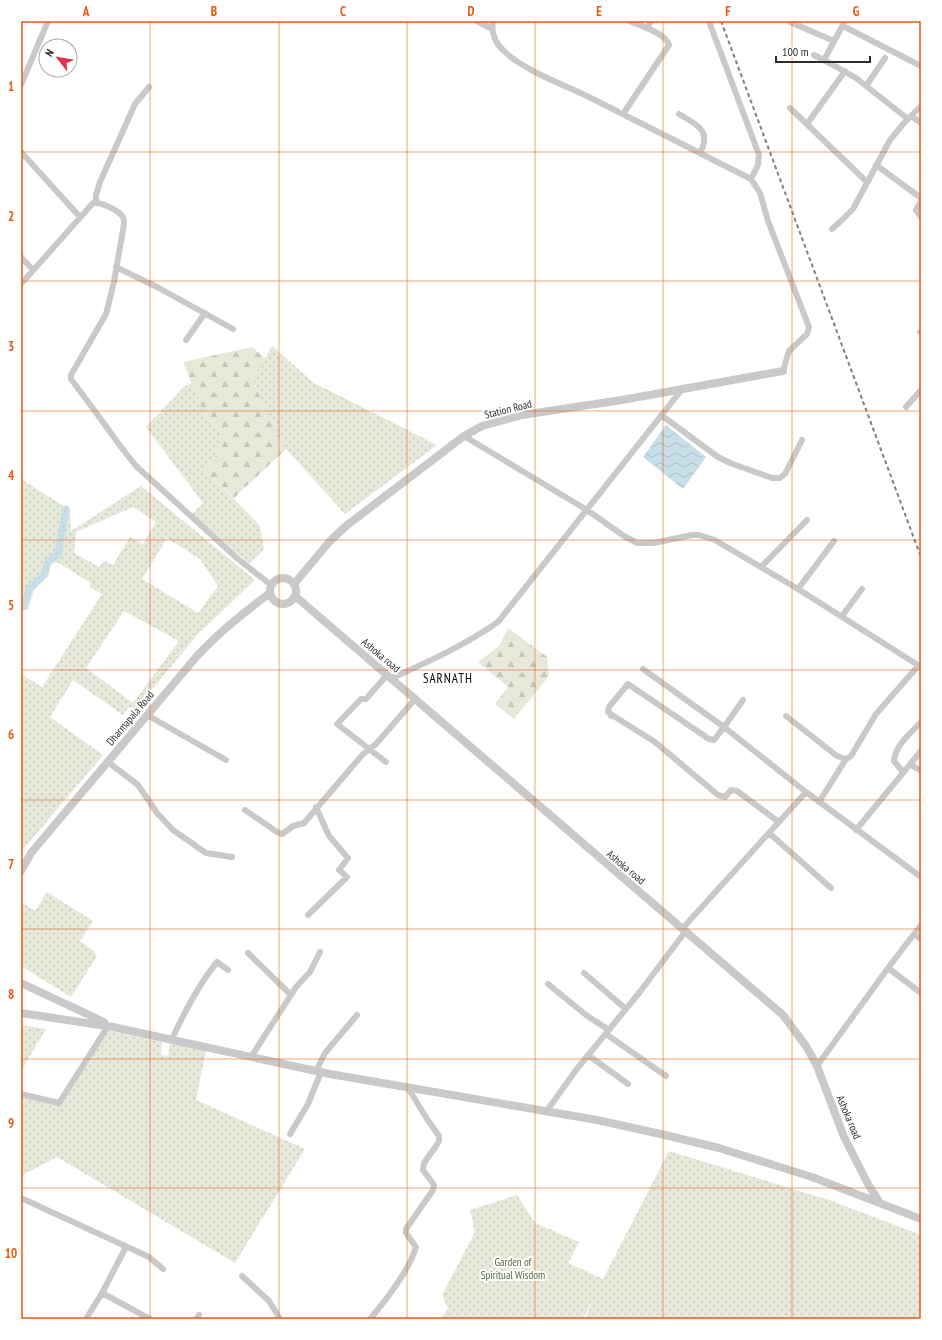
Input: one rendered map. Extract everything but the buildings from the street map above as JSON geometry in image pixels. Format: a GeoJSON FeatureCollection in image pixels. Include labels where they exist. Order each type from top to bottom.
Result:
{"type":"FeatureCollection","features":[{"type":"Feature","properties":{"kind":"street"},"geometry":{"type":"LineString","coordinates":[[21,85],[48,21]]}},
{"type":"Feature","properties":{"kind":"street"},"geometry":{"type":"LineString","coordinates":[[477,21],[492,30]]}},
{"type":"Feature","properties":{"kind":"street"},"geometry":{"type":"LineString","coordinates":[[493,21],[492,30],[496,41],[503,50],[520,63],[751,179],[760,193],[768,222],[809,327],[807,334],[789,352],[783,370]]}},
{"type":"Feature","properties":{"kind":"street"},"geometry":{"type":"LineString","coordinates":[[623,114],[669,46],[669,42],[666,39],[647,28],[629,21]]}},
{"type":"Feature","properties":{"kind":"street"},"geometry":{"type":"LineString","coordinates":[[647,28],[651,21]]}},
{"type":"Feature","properties":{"kind":"street"},"geometry":{"type":"LineString","coordinates":[[790,22],[834,41]]}},
{"type":"Feature","properties":{"kind":"street"},"geometry":{"type":"LineString","coordinates":[[710,24],[759,155],[758,164],[751,179]]}},
{"type":"Feature","properties":{"kind":"street"},"geometry":{"type":"LineString","coordinates":[[824,60],[844,24],[921,66]]}},
{"type":"Feature","properties":{"kind":"street"},"geometry":{"type":"LineString","coordinates":[[814,55],[845,71],[909,117],[921,123]]}},
{"type":"Feature","properties":{"kind":"street"},"geometry":{"type":"LineString","coordinates":[[866,86],[885,58]]}},
{"type":"Feature","properties":{"kind":"street"},"geometry":{"type":"LineString","coordinates":[[807,124],[845,71]]}},
{"type":"Feature","properties":{"kind":"street"},"geometry":{"type":"LineString","coordinates":[[96,202],[96,195],[100,182],[135,104],[149,87]]}},
{"type":"Feature","properties":{"kind":"street"},"geometry":{"type":"LineString","coordinates":[[832,229],[853,209],[890,140],[909,117],[921,106]]}},
{"type":"Feature","properties":{"kind":"street"},"geometry":{"type":"LineString","coordinates":[[790,108],[867,182]]}},
{"type":"Feature","properties":{"kind":"street"},"geometry":{"type":"LineString","coordinates":[[679,114],[696,124],[703,132],[705,141],[700,153]]}},
{"type":"Feature","properties":{"kind":"street"},"geometry":{"type":"LineString","coordinates":[[21,152],[80,217]]}},
{"type":"Feature","properties":{"kind":"street"},"geometry":{"type":"LineString","coordinates":[[876,165],[921,200],[916,210],[921,217]]}},
{"type":"Feature","properties":{"kind":"street"},"geometry":{"type":"LineString","coordinates":[[21,284],[80,217],[96,202]]}},
{"type":"Feature","properties":{"kind":"street"},"geometry":{"type":"LineString","coordinates":[[96,202],[118,212],[124,219],[106,314],[71,375],[71,379],[120,447],[136,466],[270,589],[274,601],[281,604],[290,602],[295,596],[296,592],[294,584],[290,580],[282,578],[274,582],[270,589]]}},
{"type":"Feature","properties":{"kind":"street"},"geometry":{"type":"LineString","coordinates":[[21,257],[33,270]]}},
{"type":"Feature","properties":{"kind":"street"},"geometry":{"type":"LineString","coordinates":[[116,267],[159,288],[233,329]]}},
{"type":"Feature","properties":{"kind":"street"},"geometry":{"type":"LineString","coordinates":[[186,340],[205,313]]}},
{"type":"Feature","properties":{"kind":"street","name":"Station Road"},"geometry":{"type":"LineString","coordinates":[[294,584],[330,541],[346,526],[464,436],[482,426],[522,415],[622,400],[783,370]]}},
{"type":"Feature","properties":{"kind":"street"},"geometry":{"type":"LineString","coordinates":[[386,762],[337,724],[362,699],[366,699],[390,677],[438,658],[487,630],[498,622],[683,388]]}},
{"type":"Feature","properties":{"kind":"street"},"geometry":{"type":"LineString","coordinates":[[906,407],[921,390]]}},
{"type":"Feature","properties":{"kind":"street"},"geometry":{"type":"LineString","coordinates":[[662,416],[718,457],[730,463],[772,478],[780,478],[785,474],[802,440]]}},
{"type":"Feature","properties":{"kind":"street"},"geometry":{"type":"LineString","coordinates":[[464,436],[587,510],[637,544],[654,543],[692,535],[699,535],[715,540],[798,588],[920,667],[876,714],[851,756],[846,759],[820,802]]}},
{"type":"Feature","properties":{"kind":"street"},"geometry":{"type":"LineString","coordinates":[[761,567],[807,520]]}},
{"type":"Feature","properties":{"kind":"street"},"geometry":{"type":"LineString","coordinates":[[798,588],[834,541]]}},
{"type":"Feature","properties":{"kind":"street","name":"Dharmapala Road"},"geometry":{"type":"LineString","coordinates":[[21,871],[31,853],[197,656],[217,635],[270,589]]}},
{"type":"Feature","properties":{"kind":"street"},"geometry":{"type":"LineString","coordinates":[[842,616],[862,589]]}},
{"type":"Feature","properties":{"kind":"street","name":"Ashoka road"},"geometry":{"type":"LineString","coordinates":[[295,596],[783,1015],[803,1042],[817,1066],[844,1137],[868,1184],[880,1203]]}},
{"type":"Feature","properties":{"kind":"street"},"geometry":{"type":"LineString","coordinates":[[643,669],[724,727],[806,792],[921,877]]}},
{"type":"Feature","properties":{"kind":"street"},"geometry":{"type":"LineString","coordinates":[[743,700],[714,740],[709,740],[628,684],[609,707],[608,712],[655,742],[718,795],[725,797],[732,790],[737,791],[779,822]]}},
{"type":"Feature","properties":{"kind":"street"},"geometry":{"type":"LineString","coordinates":[[245,810],[282,834],[293,826],[304,823],[362,754],[376,744],[416,699]]}},
{"type":"Feature","properties":{"kind":"street"},"geometry":{"type":"LineString","coordinates":[[147,715],[226,760]]}},
{"type":"Feature","properties":{"kind":"street"},"geometry":{"type":"LineString","coordinates":[[786,716],[837,756],[846,759]]}},
{"type":"Feature","properties":{"kind":"street"},"geometry":{"type":"LineString","coordinates":[[903,772],[894,761],[894,754],[921,722]]}},
{"type":"Feature","properties":{"kind":"street"},"geometry":{"type":"LineString","coordinates":[[856,830],[921,751]]}},
{"type":"Feature","properties":{"kind":"street"},"geometry":{"type":"LineString","coordinates":[[108,762],[138,786],[163,821],[173,830],[206,853],[232,857]]}},
{"type":"Feature","properties":{"kind":"street"},"geometry":{"type":"LineString","coordinates":[[910,764],[921,772]]}},
{"type":"Feature","properties":{"kind":"street"},"geometry":{"type":"LineString","coordinates":[[546,1112],[588,1055],[626,1009],[684,930],[806,792]]}},
{"type":"Feature","properties":{"kind":"street"},"geometry":{"type":"LineString","coordinates":[[308,915],[347,877],[339,870],[348,858],[329,836],[316,807]]}},
{"type":"Feature","properties":{"kind":"street"},"geometry":{"type":"LineString","coordinates":[[769,833],[831,888]]}},
{"type":"Feature","properties":{"kind":"street"},"geometry":{"type":"LineString","coordinates":[[817,1066],[921,925]]}},
{"type":"Feature","properties":{"kind":"street"},"geometry":{"type":"LineString","coordinates":[[914,934],[921,939]]}},
{"type":"Feature","properties":{"kind":"street"},"geometry":{"type":"LineString","coordinates":[[251,1057],[296,987],[310,972],[320,952]]}},
{"type":"Feature","properties":{"kind":"street"},"geometry":{"type":"LineString","coordinates":[[248,953],[291,995]]}},
{"type":"Feature","properties":{"kind":"street"},"geometry":{"type":"LineString","coordinates":[[172,1039],[182,1016],[209,972],[217,962],[228,970]]}},
{"type":"Feature","properties":{"kind":"street"},"geometry":{"type":"LineString","coordinates":[[888,968],[921,993]]}},
{"type":"Feature","properties":{"kind":"street"},"geometry":{"type":"LineString","coordinates":[[584,973],[626,1009]]}},
{"type":"Feature","properties":{"kind":"street"},"geometry":{"type":"LineString","coordinates":[[21,983],[111,1026]]}},
{"type":"Feature","properties":{"kind":"street"},"geometry":{"type":"LineString","coordinates":[[548,984],[607,1032],[666,1076]]}},
{"type":"Feature","properties":{"kind":"street"},"geometry":{"type":"LineString","coordinates":[[21,1012],[111,1026],[318,1071],[408,1088],[597,1120],[719,1148],[812,1177],[921,1219]]}},
{"type":"Feature","properties":{"kind":"street"},"geometry":{"type":"LineString","coordinates":[[290,1134],[308,1104],[325,1053],[357,1015]]}},
{"type":"Feature","properties":{"kind":"street"},"geometry":{"type":"LineString","coordinates":[[21,1094],[59,1103],[111,1026]]}},
{"type":"Feature","properties":{"kind":"street"},"geometry":{"type":"LineString","coordinates":[[588,1055],[628,1084]]}},
{"type":"Feature","properties":{"kind":"street"},"geometry":{"type":"LineString","coordinates":[[370,1319],[388,1298],[410,1262],[416,1248],[406,1233],[406,1229],[433,1190],[434,1185],[423,1170],[424,1163],[439,1141],[439,1136],[408,1088]]}},
{"type":"Feature","properties":{"kind":"street"},"geometry":{"type":"LineString","coordinates":[[21,1198],[149,1257],[163,1269]]}},
{"type":"Feature","properties":{"kind":"street"},"geometry":{"type":"LineString","coordinates":[[86,1319],[102,1293],[126,1247]]}},
{"type":"Feature","properties":{"kind":"street"},"geometry":{"type":"LineString","coordinates":[[242,1276],[269,1301],[280,1319]]}},
{"type":"Feature","properties":{"kind":"street"},"geometry":{"type":"LineString","coordinates":[[102,1293],[150,1319]]}},
{"type":"Feature","properties":{"kind":"green space"},"geometry":{"type":"Polygon","coordinates":[[[272,346],[314,383],[437,445],[345,514],[286,449],[252,380],[272,346]]]}},
{"type":"Feature","properties":{"kind":"green space"},"geometry":{"type":"Polygon","coordinates":[[[252,347],[266,359],[252,380],[286,449],[234,498],[204,470],[217,454],[221,431],[204,413],[183,362],[252,347]]]}},
{"type":"Feature","properties":{"kind":"green space"},"geometry":{"type":"Polygon","coordinates":[[[192,383],[204,413],[221,431],[217,454],[204,470],[260,526],[264,549],[249,564],[192,514],[203,503],[146,427],[184,387],[192,383]]]}},
{"type":"Feature","properties":{"kind":"green space"},"geometry":{"type":"Polygon","coordinates":[[[21,479],[70,510],[71,531],[141,486],[255,580],[198,634],[137,708],[129,707],[123,715],[73,680],[50,717],[103,755],[21,852],[21,674],[42,687],[102,594],[90,587],[91,583],[57,562],[51,564],[48,576],[34,590],[28,610],[21,609],[21,479]],[[133,507],[76,532],[74,553],[99,567],[104,561],[113,565],[130,537],[143,544],[156,522],[133,507]],[[167,538],[142,579],[198,613],[218,586],[200,559],[167,538]],[[124,611],[86,668],[133,703],[179,641],[124,611]]]}},
{"type":"Feature","properties":{"kind":"green space"},"geometry":{"type":"Polygon","coordinates":[[[508,628],[547,657],[549,676],[514,719],[495,704],[508,687],[478,662],[499,646],[508,628]]]}},
{"type":"Feature","properties":{"kind":"green space"},"geometry":{"type":"Polygon","coordinates":[[[47,892],[93,921],[80,941],[93,950],[97,956],[71,997],[21,966],[21,902],[35,911],[47,892]]]}},
{"type":"Feature","properties":{"kind":"green space"},"geometry":{"type":"Polygon","coordinates":[[[21,1025],[46,1029],[21,1071],[21,1025]]]}},
{"type":"Feature","properties":{"kind":"green space"},"geometry":{"type":"Polygon","coordinates":[[[105,1030],[162,1042],[161,1055],[168,1056],[170,1043],[206,1051],[196,1100],[305,1149],[235,1263],[57,1157],[21,1176],[21,1096],[61,1104],[105,1030]]]}},
{"type":"Feature","properties":{"kind":"green space","name":"Garden of Spiritual Wisdom"},"geometry":{"type":"Polygon","coordinates":[[[669,1151],[832,1201],[921,1235],[921,1319],[585,1319],[594,1297],[583,1319],[441,1319],[448,1308],[442,1295],[475,1232],[470,1210],[517,1195],[535,1223],[579,1242],[568,1263],[603,1279],[669,1151]]]}},
{"type":"Feature","properties":{"kind":"water"},"geometry":{"type":"Polygon","coordinates":[[[666,425],[706,457],[683,489],[643,457],[666,425]]]}},
{"type":"Feature","properties":{"kind":"waterway"},"geometry":{"type":"LineString","coordinates":[[21,608],[24,606],[29,589],[45,574],[48,562],[58,554],[66,509]]}},
{"type":"Feature","properties":{"kind":"railway"},"geometry":{"type":"LineString","coordinates":[[721,21],[921,557]]}},
{"type":"Feature","properties":{"kind":"district","name":"SARNATH"},"geometry":{"type":"Point","coordinates":[448,678]}}]}
